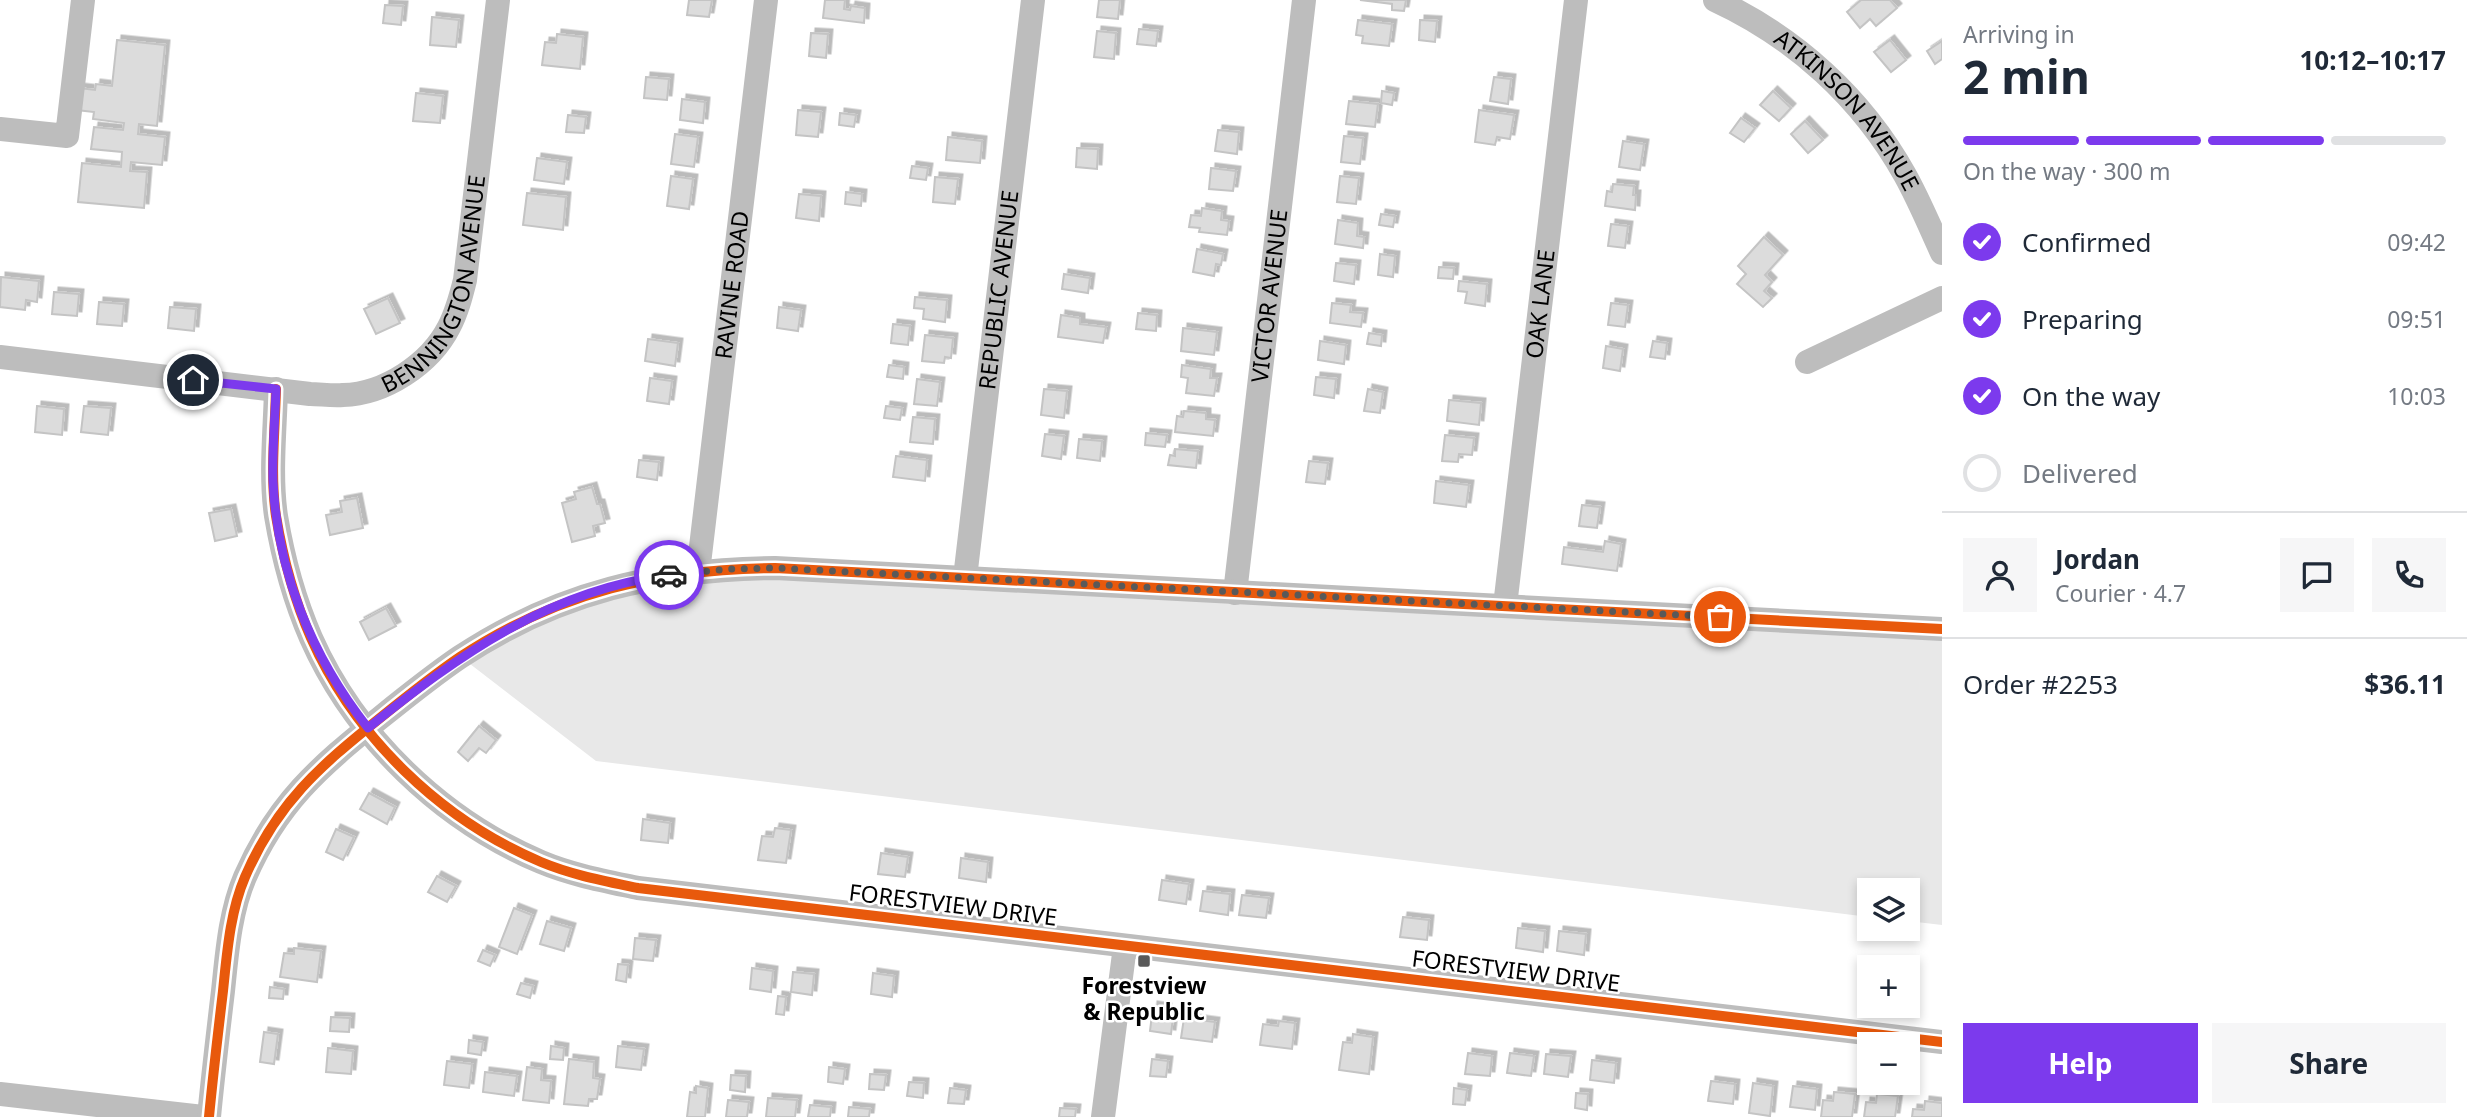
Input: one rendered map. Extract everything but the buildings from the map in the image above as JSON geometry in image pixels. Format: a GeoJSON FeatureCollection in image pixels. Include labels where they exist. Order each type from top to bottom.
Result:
{"type":"FeatureCollection","features":[{"type":"Feature","properties":{"kind":"street"},"geometry":{"type":"LineString","coordinates":[[0,128],[67,136],[83,0]]}},
{"type":"Feature","properties":{"kind":"street","name":"BENNINGTON AVENUE"},"geometry":{"type":"LineString","coordinates":[[0,357],[343,396],[377,388],[397,379],[424,360],[449,328],[466,280],[498,0]]}},
{"type":"Feature","properties":{"kind":"street","name":"RAVINE ROAD"},"geometry":{"type":"LineString","coordinates":[[698,572],[766,0]]}},
{"type":"Feature","properties":{"kind":"street","name":"REPUBLIC AVENUE"},"geometry":{"type":"LineString","coordinates":[[965,578],[1034,0]]}},
{"type":"Feature","properties":{"kind":"street","name":"VICTOR AVENUE"},"geometry":{"type":"LineString","coordinates":[[1235,593],[1304,0]]}},
{"type":"Feature","properties":{"kind":"street","name":"OAK LANE"},"geometry":{"type":"LineString","coordinates":[[1505,606],[1576,0]]}},
{"type":"Feature","properties":{"kind":"street","name":"ATKINSON AVENUE"},"geometry":{"type":"LineString","coordinates":[[1715,0],[1771,30],[1841,87],[1886,144],[1906,177],[1942,253]]}},
{"type":"Feature","properties":{"kind":"street"},"geometry":{"type":"LineString","coordinates":[[1807,362],[1942,298]]}},
{"type":"Feature","properties":{"kind":"street","name":"FORESTVIEW DRIVE"},"geometry":{"type":"LineString","coordinates":[[276,389],[273,479],[276,514],[288,575],[317,650],[351,707],[398,766],[450,810],[542,862],[594,879],[638,888],[1942,1042]]}},
{"type":"Feature","properties":{"kind":"street"},"geometry":{"type":"LineString","coordinates":[[209,1117],[234,915],[244,879],[267,832],[297,791],[314,773],[368,728],[461,657],[534,616],[614,587],[658,577],[698,572],[775,568],[1942,629]]}},
{"type":"Feature","properties":{"kind":"street"},"geometry":{"type":"LineString","coordinates":[[1103,1117],[1125,946]]}},
{"type":"Feature","properties":{"kind":"street"},"geometry":{"type":"LineString","coordinates":[[0,1094],[203,1117]]}},
{"type":"Feature","properties":{"kind":"shaded area"},"geometry":{"type":"Polygon","coordinates":[[[730,569],[1942,629],[1942,925],[1920,922],[1920,878],[1857,878],[1857,916],[596,761],[461,657],[534,616],[730,569]]]}},
{"type":"Feature","properties":{"kind":"cycle path"},"geometry":{"type":"LineString","coordinates":[[276,389],[273,453],[276,516],[299,608],[329,674],[351,709],[377,741],[436,799],[504,844],[553,867],[638,888],[1942,1042]]}},
{"type":"Feature","properties":{"kind":"cycle path"},"geometry":{"type":"LineString","coordinates":[[209,1117],[228,947],[236,904],[257,851],[286,807],[338,753],[409,694],[460,657],[534,616],[611,588],[691,573],[775,568],[1942,629]]}},
{"type":"Feature","properties":{"kind":"way so far"},"geometry":{"type":"LineString","coordinates":[[669,575],[775,568],[1720,617]]}},
{"type":"Feature","properties":{"kind":"place","name":"Forestview & Republic"},"geometry":{"type":"Point","coordinates":[1144,961]}},
{"type":"Feature","properties":{"kind":"route"},"geometry":{"type":"LineString","coordinates":[[193,380],[276,389],[273,479],[276,514],[288,575],[311,639],[351,707],[368,728],[461,657],[534,616],[614,587],[669,575]]}}]}
